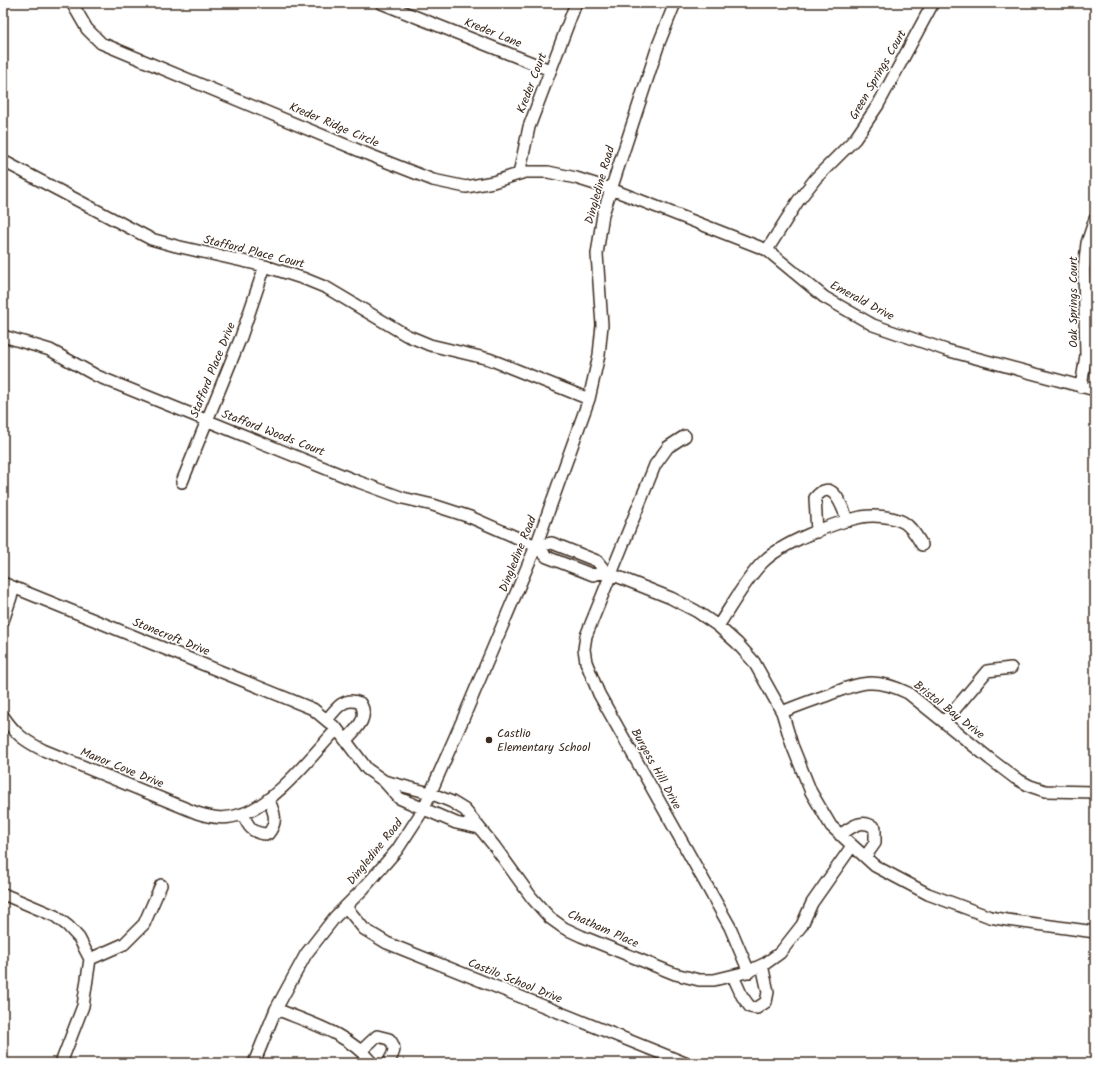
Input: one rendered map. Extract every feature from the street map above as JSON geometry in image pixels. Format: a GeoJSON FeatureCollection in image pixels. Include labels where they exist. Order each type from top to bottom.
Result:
{"type":"FeatureCollection","features":[{"type":"Feature","properties":{"kind":"street","name":"Kreder Ridge Circle"},"geometry":{"type":"LineString","coordinates":[[72,3],[87,29],[101,43],[433,180],[466,187],[493,182],[525,172],[548,172],[576,178],[611,189]]}},
{"type":"Feature","properties":{"kind":"street","name":"Kreder Lane"},"geometry":{"type":"LineString","coordinates":[[381,3],[550,70]]}},
{"type":"Feature","properties":{"kind":"street","name":"Kreder Court"},"geometry":{"type":"LineString","coordinates":[[519,174],[529,127],[576,3]]}},
{"type":"Feature","properties":{"kind":"street","name":"Dingledine Road"},"geometry":{"type":"LineString","coordinates":[[254,1063],[276,1009],[306,954],[335,917],[346,907],[397,850],[423,810],[536,546],[589,399],[599,355],[602,325],[598,241],[603,214],[659,44],[675,3]]}},
{"type":"Feature","properties":{"kind":"street","name":"Green Springs Court"},"geometry":{"type":"LineString","coordinates":[[767,250],[798,201],[816,178],[855,139],[875,111],[933,3]]}},
{"type":"Feature","properties":{"kind":"street","name":"Stafford Place Court"},"geometry":{"type":"LineString","coordinates":[[3,161],[151,239],[265,266],[299,277],[327,288],[390,326],[430,345],[489,359],[589,399]]}},
{"type":"Feature","properties":{"kind":"street","name":"Emerald Drive"},"geometry":{"type":"LineString","coordinates":[[611,189],[767,250],[824,297],[873,325],[946,350],[1095,390]]}},
{"type":"Feature","properties":{"kind":"street","name":"Oak Springs Court"},"geometry":{"type":"LineString","coordinates":[[1081,387],[1086,355],[1084,270],[1087,243],[1095,220]]}},
{"type":"Feature","properties":{"kind":"street","name":"Stafford Place Drive"},"geometry":{"type":"LineString","coordinates":[[182,482],[241,338],[265,266]]}},
{"type":"Feature","properties":{"kind":"street","name":"Stafford Woods Court"},"geometry":{"type":"LineString","coordinates":[[3,336],[50,350],[98,376],[206,421],[388,492],[456,512],[536,546],[547,557],[592,575],[608,572]]}},
{"type":"Feature","properties":{"kind":"street","name":"Burgess Hill Drive"},"geometry":{"type":"LineString","coordinates":[[685,436],[668,447],[655,465],[608,572],[586,636],[584,650],[586,662],[599,694],[730,927],[748,972]]}},
{"type":"Feature","properties":{"kind":"street"},"geometry":{"type":"LineString","coordinates":[[817,532],[815,498],[820,491],[832,491],[839,499],[848,521]]}},
{"type":"Feature","properties":{"kind":"street"},"geometry":{"type":"LineString","coordinates":[[718,626],[761,564],[771,555],[788,544],[817,532],[861,517],[889,518],[910,526],[922,545]]}},
{"type":"Feature","properties":{"kind":"street"},"geometry":{"type":"LineString","coordinates":[[608,572],[671,598],[718,626],[754,662],[782,712],[792,744],[811,792],[832,826],[875,866],[928,894],[990,917],[1095,932]]}},
{"type":"Feature","properties":{"kind":"street","name":"Stonecroft Drive"},"geometry":{"type":"LineString","coordinates":[[3,583],[313,709],[337,729],[367,769],[384,781],[399,798],[423,810]]}},
{"type":"Feature","properties":{"kind":"street"},"geometry":{"type":"LineString","coordinates":[[3,621],[14,588]]}},
{"type":"Feature","properties":{"kind":"street"},"geometry":{"type":"LineString","coordinates":[[945,721],[987,671],[1011,668]]}},
{"type":"Feature","properties":{"kind":"street","name":"Bristol Bay Drive"},"geometry":{"type":"LineString","coordinates":[[782,712],[855,684],[875,682],[894,686],[908,693],[945,721],[990,759],[1015,778],[1030,786],[1045,791],[1095,792]]}},
{"type":"Feature","properties":{"kind":"street"},"geometry":{"type":"LineString","coordinates":[[327,720],[335,709],[343,703],[353,700],[360,703],[364,715],[362,722],[346,740]]}},
{"type":"Feature","properties":{"kind":"street","name":"Manor Cove Drive"},"geometry":{"type":"LineString","coordinates":[[3,716],[10,727],[24,741],[190,810],[211,817],[223,818],[243,814],[268,800],[337,729]]}},
{"type":"Feature","properties":{"kind":"street","name":"Stonecroft Drive"},"geometry":{"type":"LineString","coordinates":[[384,781],[430,793]]}},
{"type":"Feature","properties":{"kind":"street","name":"Chatham Place"},"geometry":{"type":"LineString","coordinates":[[430,793],[452,802],[465,810],[495,847],[532,898],[550,918],[564,928],[675,974],[699,980],[714,980],[748,972],[780,954],[792,940],[802,925],[812,903],[852,846]]}},
{"type":"Feature","properties":{"kind":"street"},"geometry":{"type":"LineString","coordinates":[[243,814],[250,829],[261,834],[268,834],[274,827],[276,819],[268,800]]}},
{"type":"Feature","properties":{"kind":"street"},"geometry":{"type":"LineString","coordinates":[[423,810],[456,823],[479,828]]}},
{"type":"Feature","properties":{"kind":"street"},"geometry":{"type":"LineString","coordinates":[[840,835],[862,823],[866,823],[875,828],[875,843],[865,857]]}},
{"type":"Feature","properties":{"kind":"street"},"geometry":{"type":"LineString","coordinates":[[90,959],[124,944],[144,924],[161,885]]}},
{"type":"Feature","properties":{"kind":"street"},"geometry":{"type":"LineString","coordinates":[[3,894],[56,916],[79,938],[90,959],[83,1006],[61,1063]]}},
{"type":"Feature","properties":{"kind":"street","name":"Castilo School Drive"},"geometry":{"type":"LineString","coordinates":[[346,907],[364,929],[387,943],[685,1063]]}},
{"type":"Feature","properties":{"kind":"street"},"geometry":{"type":"LineString","coordinates":[[734,976],[742,996],[750,1007],[757,1008],[766,1002],[768,992],[762,965]]}},
{"type":"Feature","properties":{"kind":"street"},"geometry":{"type":"LineString","coordinates":[[276,1009],[329,1030],[362,1050],[372,1063]]}},
{"type":"Feature","properties":{"kind":"street"},"geometry":{"type":"LineString","coordinates":[[362,1050],[377,1036],[389,1039],[395,1048],[395,1052],[388,1063]]}},
{"type":"Feature","properties":{"kind":"place","name":"Castlio Elementary School"},"geometry":{"type":"Point","coordinates":[489,740]}}]}
